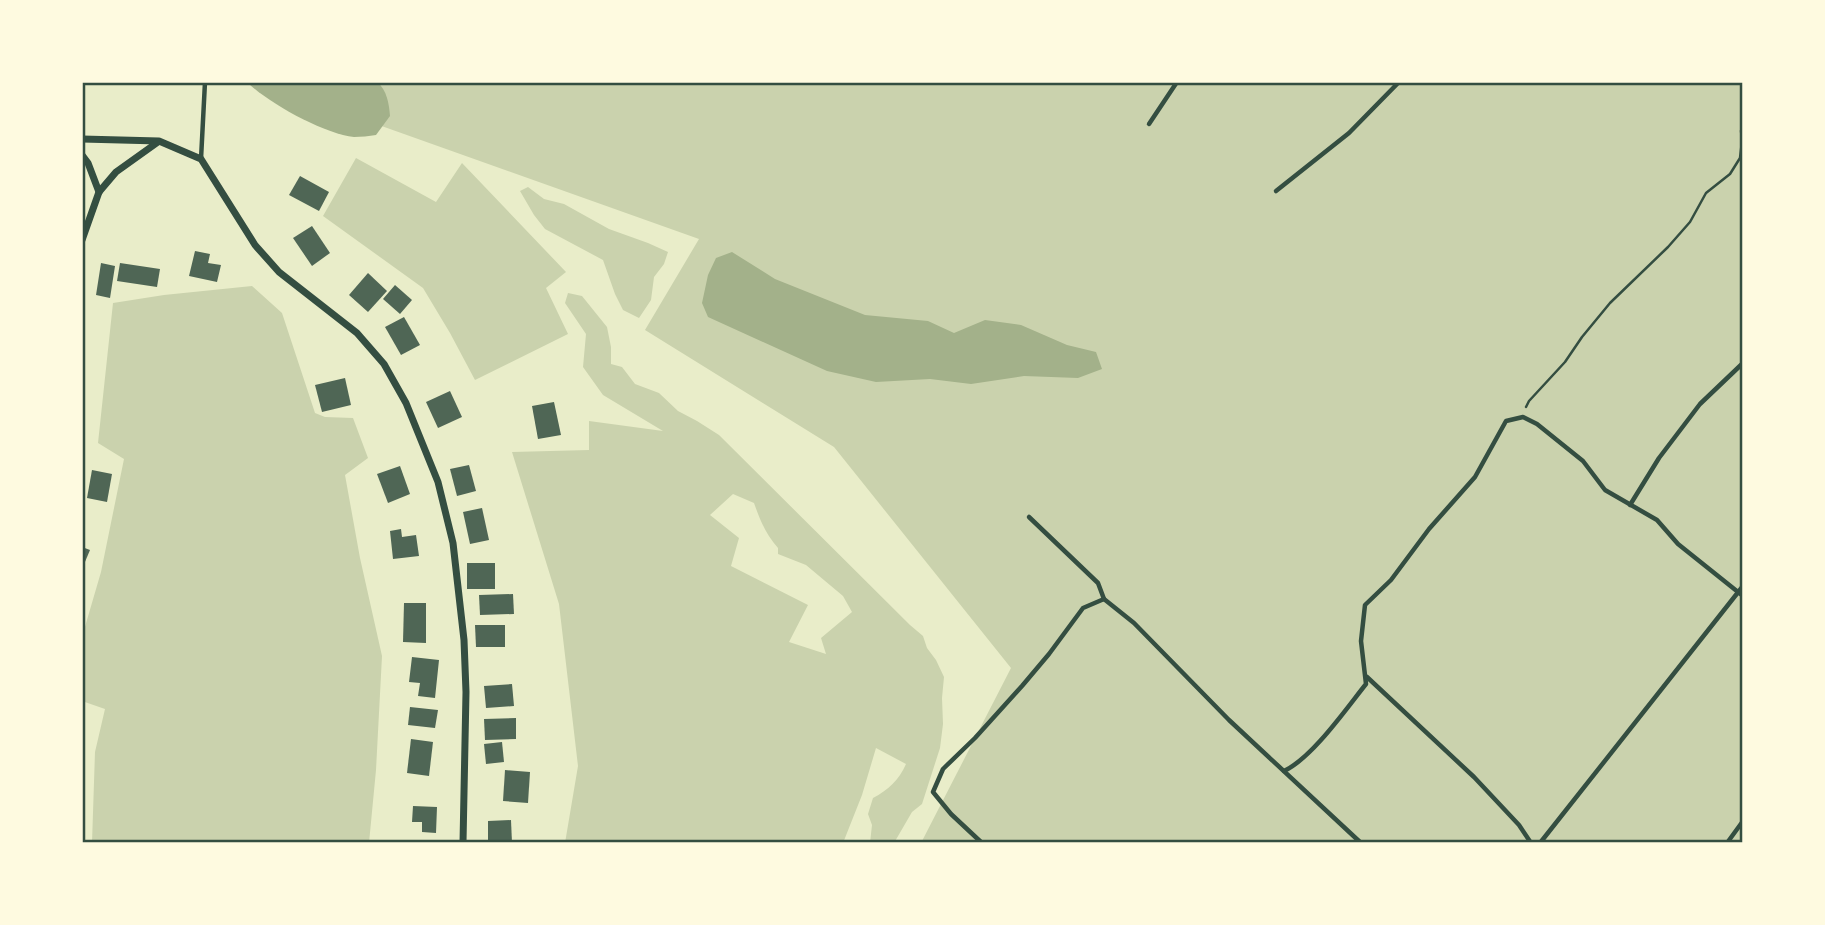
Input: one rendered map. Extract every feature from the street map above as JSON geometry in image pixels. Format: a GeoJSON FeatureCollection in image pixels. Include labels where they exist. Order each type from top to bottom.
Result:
{"type":"FeatureCollection","features":[{"type":"Feature","properties":{"kind":"street"},"geometry":{"type":"LineString","coordinates":[[82,139],[159,141],[201,159],[255,245],[279,272],[357,332],[384,364],[406,403],[438,482],[453,543],[464,640],[466,692],[463,843]]}},
{"type":"Feature","properties":{"kind":"street"},"geometry":{"type":"LineString","coordinates":[[82,240],[99,192],[116,172],[159,141]]}},
{"type":"Feature","properties":{"kind":"street"},"geometry":{"type":"LineString","coordinates":[[82,155],[88,163],[99,192]]}},
{"type":"Feature","properties":{"kind":"lane"},"geometry":{"type":"LineString","coordinates":[[201,159],[205,82]]}},
{"type":"Feature","properties":{"kind":"lane"},"geometry":{"type":"LineString","coordinates":[[1149,124],[1177,82]]}},
{"type":"Feature","properties":{"kind":"lane"},"geometry":{"type":"LineString","coordinates":[[1276,191],[1349,133],[1399,82]]}},
{"type":"Feature","properties":{"kind":"lane"},"geometry":{"type":"LineString","coordinates":[[1630,505],[1659,458],[1700,404],[1743,363]]}},
{"type":"Feature","properties":{"kind":"lane"},"geometry":{"type":"LineString","coordinates":[[1284,771],[1297,765],[1334,725],[1366,684],[1361,641],[1365,605],[1391,580],[1429,529],[1475,477],[1507,421],[1522,416],[1537,424],[1583,461],[1605,490],[1657,520],[1678,544],[1740,594]]}},
{"type":"Feature","properties":{"kind":"lane"},"geometry":{"type":"LineString","coordinates":[[1029,517],[1098,583],[1104,598],[1134,623],[1230,720],[1360,843]]}},
{"type":"Feature","properties":{"kind":"lane"},"geometry":{"type":"LineString","coordinates":[[1541,843],[1740,594],[1743,586]]}},
{"type":"Feature","properties":{"kind":"lane"},"geometry":{"type":"LineString","coordinates":[[982,843],[951,814],[933,792],[943,769],[975,738],[1049,654],[1083,608],[1104,598]]}},
{"type":"Feature","properties":{"kind":"lane"},"geometry":{"type":"LineString","coordinates":[[1366,676],[1474,777],[1519,825],[1531,843]]}},
{"type":"Feature","properties":{"kind":"lane"},"geometry":{"type":"LineString","coordinates":[[1727,843],[1743,821]]}},
{"type":"Feature","properties":{"kind":"path"},"geometry":{"type":"LineString","coordinates":[[1522,416],[1529,401],[1565,362],[1610,303],[1690,222],[1706,193],[1730,174],[1740,158],[1743,122]]}},
{"type":"Feature","properties":{"kind":"shaded area"},"geometry":{"type":"Polygon","coordinates":[[[247,82],[377,82],[385,93],[390,116],[376,135],[342,135],[297,116],[268,99],[247,82]]]}},
{"type":"Feature","properties":{"kind":"shaded area"},"geometry":{"type":"Polygon","coordinates":[[[258,82],[1743,82],[1743,843],[921,843],[1011,668],[834,447],[645,330],[699,239],[258,82]]]}},
{"type":"Feature","properties":{"kind":"shaded area"},"geometry":{"type":"Polygon","coordinates":[[[356,158],[436,202],[462,163],[566,272],[546,288],[568,334],[475,380],[423,288],[323,216],[356,158]]]}},
{"type":"Feature","properties":{"kind":"shaded area"},"geometry":{"type":"Polygon","coordinates":[[[528,187],[544,199],[564,204],[609,229],[668,252],[664,264],[654,277],[651,300],[639,318],[623,310],[603,260],[545,229],[520,191],[528,187]]]}},
{"type":"Feature","properties":{"kind":"shaded area"},"geometry":{"type":"Polygon","coordinates":[[[732,252],[775,279],[865,315],[928,321],[954,333],[985,320],[1021,325],[1067,345],[1096,352],[1102,369],[1078,378],[1024,376],[971,384],[930,379],[876,382],[827,371],[708,317],[702,303],[708,275],[716,258],[732,252]]]}},
{"type":"Feature","properties":{"kind":"shaded area"},"geometry":{"type":"Polygon","coordinates":[[[252,286],[282,313],[315,413],[325,417],[353,418],[368,458],[345,475],[382,656],[369,843],[92,843],[95,752],[105,709],[82,701],[82,637],[101,572],[124,459],[98,443],[113,303],[252,286]]]}},
{"type":"Feature","properties":{"kind":"shaded area"},"geometry":{"type":"Polygon","coordinates":[[[568,293],[582,296],[607,327],[611,364],[622,367],[635,384],[659,393],[678,411],[719,435],[923,636],[944,677],[940,748],[922,804],[912,812],[894,843],[870,843],[872,825],[868,814],[873,798],[892,784],[906,764],[876,748],[862,795],[843,843],[565,843],[578,766],[559,604],[512,452],[589,450],[589,421],[663,431],[603,395],[583,367],[586,334],[565,303],[568,293]],[[733,494],[710,515],[739,538],[731,566],[808,605],[789,642],[826,654],[821,638],[852,612],[843,596],[806,565],[778,554],[778,548],[764,527],[754,503],[733,494]]]}},
{"type":"Feature","properties":{"kind":"building"},"geometry":{"type":"Polygon","coordinates":[[[300,176],[329,192],[319,211],[289,195],[300,176]]]}},
{"type":"Feature","properties":{"kind":"building"},"geometry":{"type":"Polygon","coordinates":[[[312,226],[330,253],[312,266],[293,238],[312,226]]]}},
{"type":"Feature","properties":{"kind":"building"},"geometry":{"type":"Polygon","coordinates":[[[195,251],[210,254],[208,263],[221,265],[217,282],[189,276],[195,251]]]}},
{"type":"Feature","properties":{"kind":"building"},"geometry":{"type":"Polygon","coordinates":[[[101,263],[115,266],[110,298],[96,295],[101,263]]]}},
{"type":"Feature","properties":{"kind":"building"},"geometry":{"type":"Polygon","coordinates":[[[120,263],[160,269],[157,287],[117,281],[120,263]]]}},
{"type":"Feature","properties":{"kind":"building"},"geometry":{"type":"Polygon","coordinates":[[[368,273],[387,291],[368,312],[349,295],[368,273]]]}},
{"type":"Feature","properties":{"kind":"building"},"geometry":{"type":"Polygon","coordinates":[[[395,285],[412,300],[400,314],[383,299],[395,285]]]}},
{"type":"Feature","properties":{"kind":"building"},"geometry":{"type":"Polygon","coordinates":[[[404,317],[420,345],[401,355],[385,327],[404,317]]]}},
{"type":"Feature","properties":{"kind":"building"},"geometry":{"type":"Polygon","coordinates":[[[345,378],[351,405],[322,412],[315,385],[345,378]]]}},
{"type":"Feature","properties":{"kind":"building"},"geometry":{"type":"Polygon","coordinates":[[[450,391],[462,417],[438,428],[426,402],[450,391]]]}},
{"type":"Feature","properties":{"kind":"building"},"geometry":{"type":"Polygon","coordinates":[[[554,402],[561,435],[538,439],[532,406],[554,402]]]}},
{"type":"Feature","properties":{"kind":"building"},"geometry":{"type":"Polygon","coordinates":[[[469,465],[476,491],[457,496],[450,469],[469,465]]]}},
{"type":"Feature","properties":{"kind":"building"},"geometry":{"type":"Polygon","coordinates":[[[400,466],[410,494],[388,503],[377,474],[400,466]]]}},
{"type":"Feature","properties":{"kind":"building"},"geometry":{"type":"Polygon","coordinates":[[[92,470],[112,474],[107,502],[87,498],[92,470]]]}},
{"type":"Feature","properties":{"kind":"building"},"geometry":{"type":"Polygon","coordinates":[[[482,508],[489,540],[470,544],[463,512],[482,508]]]}},
{"type":"Feature","properties":{"kind":"building"},"geometry":{"type":"Polygon","coordinates":[[[401,529],[402,537],[416,535],[419,556],[393,559],[390,531],[401,529]]]}},
{"type":"Feature","properties":{"kind":"building"},"geometry":{"type":"Polygon","coordinates":[[[82,547],[90,550],[82,569],[82,547]]]}},
{"type":"Feature","properties":{"kind":"building"},"geometry":{"type":"Polygon","coordinates":[[[467,563],[495,563],[495,589],[467,589],[467,563]]]}},
{"type":"Feature","properties":{"kind":"building"},"geometry":{"type":"Polygon","coordinates":[[[513,594],[514,614],[480,615],[479,595],[513,594]]]}},
{"type":"Feature","properties":{"kind":"building"},"geometry":{"type":"Polygon","coordinates":[[[404,603],[426,603],[426,643],[403,642],[404,603]]]}},
{"type":"Feature","properties":{"kind":"building"},"geometry":{"type":"Polygon","coordinates":[[[475,625],[505,625],[505,647],[476,647],[475,625]]]}},
{"type":"Feature","properties":{"kind":"building"},"geometry":{"type":"Polygon","coordinates":[[[412,657],[439,660],[435,698],[418,696],[420,683],[409,682],[412,657]]]}},
{"type":"Feature","properties":{"kind":"building"},"geometry":{"type":"Polygon","coordinates":[[[512,684],[514,706],[486,708],[484,686],[512,684]]]}},
{"type":"Feature","properties":{"kind":"building"},"geometry":{"type":"Polygon","coordinates":[[[410,707],[438,710],[435,728],[408,725],[410,707]]]}},
{"type":"Feature","properties":{"kind":"building"},"geometry":{"type":"Polygon","coordinates":[[[516,718],[516,739],[485,740],[484,719],[516,718]]]}},
{"type":"Feature","properties":{"kind":"building"},"geometry":{"type":"Polygon","coordinates":[[[411,739],[433,742],[429,776],[407,773],[411,739]]]}},
{"type":"Feature","properties":{"kind":"building"},"geometry":{"type":"Polygon","coordinates":[[[502,742],[504,762],[486,764],[484,744],[502,742]]]}},
{"type":"Feature","properties":{"kind":"building"},"geometry":{"type":"Polygon","coordinates":[[[505,770],[530,772],[528,803],[503,801],[505,770]]]}},
{"type":"Feature","properties":{"kind":"building"},"geometry":{"type":"Polygon","coordinates":[[[413,806],[437,807],[436,833],[422,832],[422,822],[412,822],[413,806]]]}},
{"type":"Feature","properties":{"kind":"building"},"geometry":{"type":"Polygon","coordinates":[[[511,820],[512,843],[488,843],[488,821],[511,820]]]}}]}
